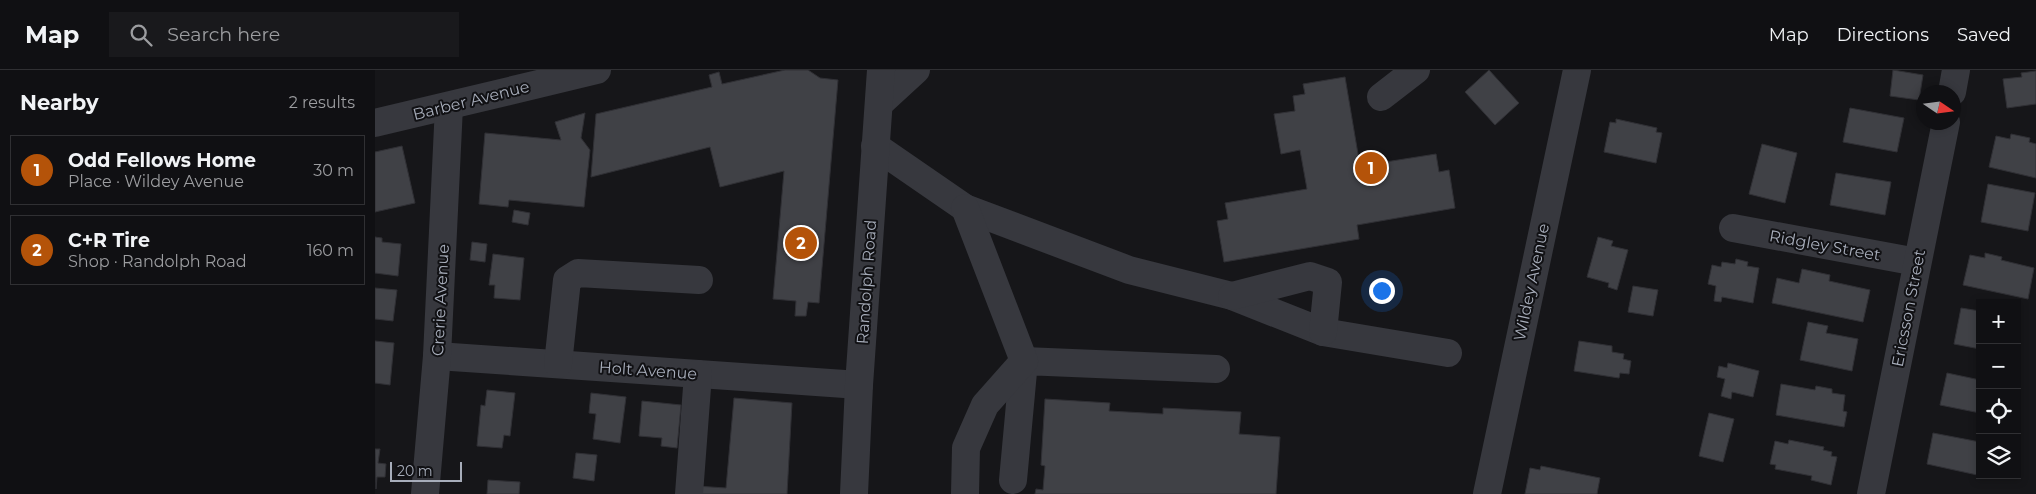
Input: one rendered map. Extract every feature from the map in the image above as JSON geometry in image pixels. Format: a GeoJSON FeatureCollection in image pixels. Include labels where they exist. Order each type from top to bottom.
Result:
{"type":"FeatureCollection","features":[{"type":"Feature","properties":{"kind":"street","name":"Barber Avenue"},"geometry":{"type":"LineString","coordinates":[[375,123],[597,70]]}},
{"type":"Feature","properties":{"kind":"street","name":"Randolph Road"},"geometry":{"type":"LineString","coordinates":[[854,494],[859,385],[881,70]]}},
{"type":"Feature","properties":{"kind":"street"},"geometry":{"type":"LineString","coordinates":[[879,104],[916,70]]}},
{"type":"Feature","properties":{"kind":"street"},"geometry":{"type":"LineString","coordinates":[[1381,97],[1415,70]]}},
{"type":"Feature","properties":{"kind":"street","name":"Wildey Avenue"},"geometry":{"type":"LineString","coordinates":[[1487,494],[1577,70]]}},
{"type":"Feature","properties":{"kind":"street"},"geometry":{"type":"LineString","coordinates":[[1953,85],[1956,70]]}},
{"type":"Feature","properties":{"kind":"street","name":"Crerie Avenue"},"geometry":{"type":"LineString","coordinates":[[425,494],[437,356],[449,106]]}},
{"type":"Feature","properties":{"kind":"street","name":"Ericsson Street"},"geometry":{"type":"LineString","coordinates":[[1871,494],[1944,130]]}},
{"type":"Feature","properties":{"kind":"street"},"geometry":{"type":"LineString","coordinates":[[875,146],[965,208],[1129,270],[1232,296],[1323,332],[1449,353]]}},
{"type":"Feature","properties":{"kind":"street"},"geometry":{"type":"LineString","coordinates":[[965,208],[1024,361],[1013,480]]}},
{"type":"Feature","properties":{"kind":"street","name":"Ridgley Street"},"geometry":{"type":"LineString","coordinates":[[1733,228],[1917,262]]}},
{"type":"Feature","properties":{"kind":"street"},"geometry":{"type":"LineString","coordinates":[[558,364],[567,280],[571,275],[578,273],[699,280]]}},
{"type":"Feature","properties":{"kind":"street"},"geometry":{"type":"LineString","coordinates":[[1232,296],[1310,276],[1328,282],[1323,332]]}},
{"type":"Feature","properties":{"kind":"street","name":"Holt Avenue"},"geometry":{"type":"LineString","coordinates":[[437,356],[859,385]]}},
{"type":"Feature","properties":{"kind":"street"},"geometry":{"type":"LineString","coordinates":[[1024,361],[1216,369]]}},
{"type":"Feature","properties":{"kind":"street"},"geometry":{"type":"LineString","coordinates":[[965,494],[966,448],[985,405],[1024,361]]}},
{"type":"Feature","properties":{"kind":"street"},"geometry":{"type":"LineString","coordinates":[[689,494],[698,374]]}},
{"type":"Feature","properties":{"kind":"building"},"geometry":{"type":"Polygon","coordinates":[[[785,70],[808,70],[820,78],[838,80],[819,303],[808,302],[806,316],[795,316],[796,301],[773,299],[784,171],[720,187],[710,147],[591,177],[596,114],[712,87],[709,75],[719,72],[722,84],[785,70]]]}},
{"type":"Feature","properties":{"kind":"building"},"geometry":{"type":"Polygon","coordinates":[[[1489,70],[1519,103],[1495,125],[1465,92],[1489,70]]]}},
{"type":"Feature","properties":{"kind":"building"},"geometry":{"type":"Polygon","coordinates":[[[1893,70],[1923,75],[1921,85],[1916,85],[1916,100],[1890,96],[1893,70]]]}},
{"type":"Feature","properties":{"kind":"building"},"geometry":{"type":"Polygon","coordinates":[[[2036,71],[2036,104],[2007,108],[2003,79],[2022,77],[2021,73],[2036,71]]]}},
{"type":"Feature","properties":{"kind":"building"},"geometry":{"type":"Polygon","coordinates":[[[1345,77],[1360,166],[1436,154],[1439,172],[1449,170],[1455,208],[1357,225],[1359,239],[1224,262],[1217,221],[1228,219],[1225,203],[1307,189],[1300,150],[1281,154],[1274,114],[1295,111],[1293,96],[1305,94],[1303,84],[1345,77]]]}},
{"type":"Feature","properties":{"kind":"building"},"geometry":{"type":"Polygon","coordinates":[[[1850,108],[1904,118],[1897,152],[1843,142],[1850,108]]]}},
{"type":"Feature","properties":{"kind":"building"},"geometry":{"type":"Polygon","coordinates":[[[585,113],[581,138],[590,150],[584,207],[509,200],[508,207],[479,204],[485,133],[561,140],[555,122],[585,113]]]}},
{"type":"Feature","properties":{"kind":"building"},"geometry":{"type":"Polygon","coordinates":[[[1616,119],[1657,128],[1656,132],[1662,133],[1656,163],[1604,152],[1610,122],[1616,123],[1616,119]]]}},
{"type":"Feature","properties":{"kind":"building"},"geometry":{"type":"Polygon","coordinates":[[[2011,134],[2030,138],[2029,142],[2036,144],[2036,178],[1989,167],[1996,136],[2010,139],[2011,134]]]}},
{"type":"Feature","properties":{"kind":"building"},"geometry":{"type":"Polygon","coordinates":[[[1762,144],[1797,153],[1785,203],[1749,194],[1762,144]]]}},
{"type":"Feature","properties":{"kind":"building"},"geometry":{"type":"Polygon","coordinates":[[[402,146],[415,203],[375,212],[375,152],[402,146]]]}},
{"type":"Feature","properties":{"kind":"building"},"geometry":{"type":"Polygon","coordinates":[[[1836,173],[1891,182],[1885,215],[1830,205],[1836,173]]]}},
{"type":"Feature","properties":{"kind":"building"},"geometry":{"type":"Polygon","coordinates":[[[1988,184],[2035,193],[2028,231],[1981,222],[1988,184]]]}},
{"type":"Feature","properties":{"kind":"building"},"geometry":{"type":"Polygon","coordinates":[[[514,210],[530,213],[528,225],[512,222],[514,210]]]}},
{"type":"Feature","properties":{"kind":"building"},"geometry":{"type":"Polygon","coordinates":[[[375,237],[382,238],[382,242],[401,244],[398,276],[375,273],[375,237]]]}},
{"type":"Feature","properties":{"kind":"building"},"geometry":{"type":"Polygon","coordinates":[[[1598,237],[1613,241],[1611,246],[1628,250],[1617,290],[1608,287],[1609,283],[1587,277],[1598,237]]]}},
{"type":"Feature","properties":{"kind":"building"},"geometry":{"type":"Polygon","coordinates":[[[472,242],[487,244],[485,262],[470,260],[472,242]]]}},
{"type":"Feature","properties":{"kind":"building"},"geometry":{"type":"Polygon","coordinates":[[[1985,253],[2002,257],[2001,260],[2034,268],[2028,299],[1963,285],[1970,255],[1985,258],[1985,253]]]}},
{"type":"Feature","properties":{"kind":"building"},"geometry":{"type":"Polygon","coordinates":[[[493,254],[524,258],[520,300],[494,298],[495,285],[489,285],[493,254]]]}},
{"type":"Feature","properties":{"kind":"building"},"geometry":{"type":"Polygon","coordinates":[[[1736,259],[1748,262],[1747,266],[1759,268],[1753,303],[1722,297],[1721,302],[1714,301],[1716,286],[1708,284],[1712,265],[1721,267],[1722,262],[1735,264],[1736,259]]]}},
{"type":"Feature","properties":{"kind":"building"},"geometry":{"type":"Polygon","coordinates":[[[1802,269],[1830,275],[1829,281],[1870,290],[1863,322],[1772,303],[1777,278],[1799,283],[1802,269]]]}},
{"type":"Feature","properties":{"kind":"building"},"geometry":{"type":"Polygon","coordinates":[[[1633,286],[1658,290],[1653,316],[1628,312],[1633,286]]]}},
{"type":"Feature","properties":{"kind":"building"},"geometry":{"type":"Polygon","coordinates":[[[375,288],[397,290],[393,321],[375,319],[375,288]]]}},
{"type":"Feature","properties":{"kind":"building"},"geometry":{"type":"Polygon","coordinates":[[[1961,308],[1976,310],[1976,348],[1954,344],[1961,308]]]}},
{"type":"Feature","properties":{"kind":"building"},"geometry":{"type":"Polygon","coordinates":[[[1808,322],[1828,326],[1826,333],[1858,339],[1852,371],[1800,360],[1808,322]]]}},
{"type":"Feature","properties":{"kind":"building"},"geometry":{"type":"Polygon","coordinates":[[[375,341],[394,343],[390,385],[375,383],[375,341]]]}},
{"type":"Feature","properties":{"kind":"building"},"geometry":{"type":"Polygon","coordinates":[[[1579,341],[1612,346],[1612,352],[1624,354],[1623,359],[1631,361],[1629,374],[1620,373],[1619,378],[1574,371],[1579,341]]]}},
{"type":"Feature","properties":{"kind":"building"},"geometry":{"type":"Polygon","coordinates":[[[1728,363],[1759,371],[1753,397],[1732,392],[1731,399],[1721,396],[1725,379],[1717,377],[1719,366],[1727,368],[1728,363]]]}},
{"type":"Feature","properties":{"kind":"building"},"geometry":{"type":"Polygon","coordinates":[[[1947,373],[1976,379],[1976,412],[1940,405],[1947,373]]]}},
{"type":"Feature","properties":{"kind":"building"},"geometry":{"type":"Polygon","coordinates":[[[1781,384],[1815,390],[1816,386],[1832,389],[1832,393],[1845,395],[1843,411],[1847,412],[1844,427],[1776,415],[1781,384]]]}},
{"type":"Feature","properties":{"kind":"building"},"geometry":{"type":"Polygon","coordinates":[[[487,390],[515,393],[510,436],[504,435],[502,448],[477,446],[481,405],[485,406],[487,390]]]}},
{"type":"Feature","properties":{"kind":"building"},"geometry":{"type":"Polygon","coordinates":[[[591,393],[626,397],[620,443],[593,439],[596,414],[589,413],[591,393]]]}},
{"type":"Feature","properties":{"kind":"building"},"geometry":{"type":"Polygon","coordinates":[[[734,398],[792,403],[787,494],[695,494],[696,486],[726,488],[734,398]]]}},
{"type":"Feature","properties":{"kind":"building"},"geometry":{"type":"Polygon","coordinates":[[[1045,399],[1110,403],[1109,411],[1163,414],[1163,408],[1241,412],[1239,434],[1280,437],[1276,494],[1035,494],[1036,489],[1043,490],[1045,466],[1041,465],[1045,399]]]}},
{"type":"Feature","properties":{"kind":"building"},"geometry":{"type":"Polygon","coordinates":[[[642,401],[681,405],[677,448],[661,446],[662,438],[639,436],[642,401]]]}},
{"type":"Feature","properties":{"kind":"building"},"geometry":{"type":"Polygon","coordinates":[[[1709,413],[1734,419],[1723,462],[1699,456],[1709,413]]]}},
{"type":"Feature","properties":{"kind":"building"},"geometry":{"type":"Polygon","coordinates":[[[1933,433],[1976,441],[1976,475],[1927,464],[1933,433]]]}},
{"type":"Feature","properties":{"kind":"building"},"geometry":{"type":"Polygon","coordinates":[[[1789,440],[1824,447],[1823,450],[1832,452],[1831,456],[1837,457],[1831,485],[1811,480],[1812,476],[1775,469],[1776,465],[1770,464],[1775,441],[1788,444],[1789,440]]]}},
{"type":"Feature","properties":{"kind":"building"},"geometry":{"type":"Polygon","coordinates":[[[375,449],[380,449],[378,463],[386,464],[385,477],[377,477],[376,489],[375,449]]]}},
{"type":"Feature","properties":{"kind":"building"},"geometry":{"type":"Polygon","coordinates":[[[576,453],[597,455],[594,481],[573,478],[576,453]]]}},
{"type":"Feature","properties":{"kind":"building"},"geometry":{"type":"Polygon","coordinates":[[[1541,466],[1600,478],[1597,494],[1525,494],[1530,468],[1540,470],[1541,466]]]}},
{"type":"Feature","properties":{"kind":"building"},"geometry":{"type":"Polygon","coordinates":[[[488,480],[520,482],[519,494],[487,494],[488,480]]]}},
{"type":"Feature","properties":{"kind":"place","name":"Odd Fellows Home"},"geometry":{"type":"Point","coordinates":[1371,168]}},
{"type":"Feature","properties":{"kind":"place","name":"C+R Tire"},"geometry":{"type":"Point","coordinates":[801,243]}}]}
